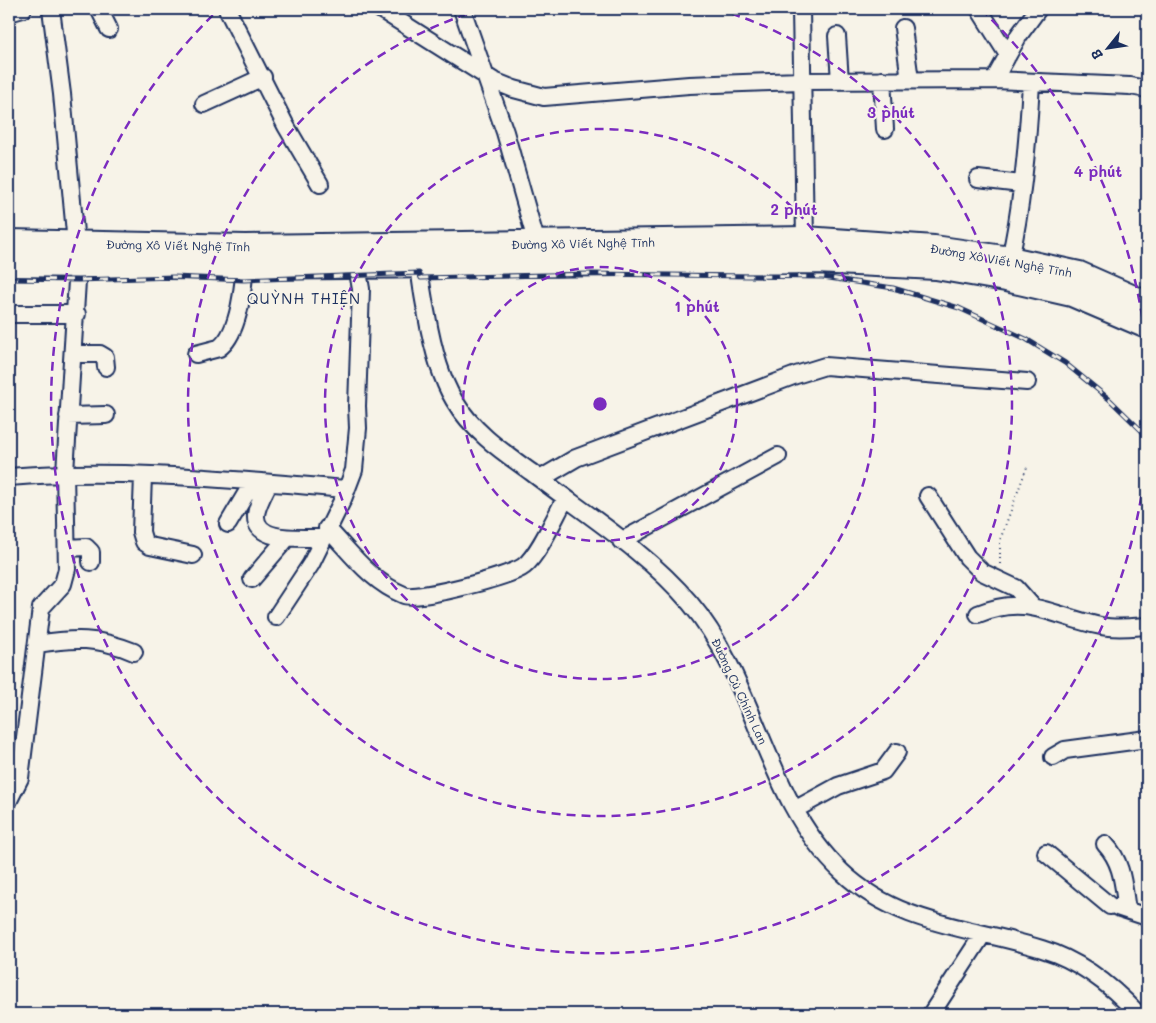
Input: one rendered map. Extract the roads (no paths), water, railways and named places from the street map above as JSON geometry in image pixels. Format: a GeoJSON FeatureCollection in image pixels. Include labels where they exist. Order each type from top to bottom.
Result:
{"type":"FeatureCollection","features":[{"type":"Feature","properties":{"kind":"highway","name":"Đường Xô Viết Nghệ Tĩnh"},"geometry":{"type":"LineString","coordinates":[[419,255],[537,244],[805,239],[934,248],[1010,259],[1079,274],[1147,304]]}},
{"type":"Feature","properties":{"kind":"highway","name":"Đường Xô Viết Nghệ Tĩnh"},"geometry":{"type":"LineString","coordinates":[[9,242],[77,254],[245,257],[419,255],[816,261],[936,267],[1006,279],[1072,294],[1147,326]]}},
{"type":"Feature","properties":{"kind":"highway","name":"Đường Xô Viết Nghệ Tĩnh"},"geometry":{"type":"LineString","coordinates":[[9,264],[77,254]]}},
{"type":"Feature","properties":{"kind":"street"},"geometry":{"type":"LineString","coordinates":[[9,13],[23,9]]}},
{"type":"Feature","properties":{"kind":"street"},"geometry":{"type":"LineString","coordinates":[[9,800],[20,778],[43,604],[60,588],[66,576],[65,472],[77,314],[77,254],[62,94],[51,9]]}},
{"type":"Feature","properties":{"kind":"street"},"geometry":{"type":"LineString","coordinates":[[99,9],[109,29]]}},
{"type":"Feature","properties":{"kind":"street"},"geometry":{"type":"LineString","coordinates":[[227,9],[263,77],[286,126],[320,184]]}},
{"type":"Feature","properties":{"kind":"street"},"geometry":{"type":"LineString","coordinates":[[380,9],[395,14],[484,74],[514,90],[544,97],[689,86],[801,81],[994,80],[1130,86],[1147,89]]}},
{"type":"Feature","properties":{"kind":"street"},"geometry":{"type":"LineString","coordinates":[[462,9],[505,132],[537,244]]}},
{"type":"Feature","properties":{"kind":"street"},"geometry":{"type":"LineString","coordinates":[[801,9],[805,239]]}},
{"type":"Feature","properties":{"kind":"street"},"geometry":{"type":"LineString","coordinates":[[979,9],[1008,55]]}},
{"type":"Feature","properties":{"kind":"street"},"geometry":{"type":"LineString","coordinates":[[994,80],[1038,9]]}},
{"type":"Feature","properties":{"kind":"street"},"geometry":{"type":"LineString","coordinates":[[902,28],[910,80]]}},
{"type":"Feature","properties":{"kind":"street"},"geometry":{"type":"LineString","coordinates":[[837,36],[840,81]]}},
{"type":"Feature","properties":{"kind":"street"},"geometry":{"type":"LineString","coordinates":[[204,104],[263,77]]}},
{"type":"Feature","properties":{"kind":"street"},"geometry":{"type":"LineString","coordinates":[[882,80],[885,129]]}},
{"type":"Feature","properties":{"kind":"street"},"geometry":{"type":"LineString","coordinates":[[1010,259],[1019,214],[1029,123],[1031,82]]}},
{"type":"Feature","properties":{"kind":"street"},"geometry":{"type":"LineString","coordinates":[[978,179],[1021,184]]}},
{"type":"Feature","properties":{"kind":"street","name":"Đường Cù Chính Lan"},"geometry":{"type":"LineString","coordinates":[[419,255],[432,347],[455,402],[485,438],[644,558],[689,602],[718,641],[807,830],[842,873],[886,903],[929,922],[1045,949],[1087,970],[1125,1000],[1138,1014]]}},
{"type":"Feature","properties":{"kind":"street"},"geometry":{"type":"LineString","coordinates":[[276,617],[307,571],[347,489],[354,470],[358,428],[361,289],[355,256]]}},
{"type":"Feature","properties":{"kind":"street"},"geometry":{"type":"LineString","coordinates":[[196,354],[219,348],[232,330],[239,307],[245,257]]}},
{"type":"Feature","properties":{"kind":"street"},"geometry":{"type":"LineString","coordinates":[[9,314],[77,314]]}},
{"type":"Feature","properties":{"kind":"street"},"geometry":{"type":"LineString","coordinates":[[73,354],[100,354],[105,357],[106,367]]}},
{"type":"Feature","properties":{"kind":"street"},"geometry":{"type":"LineString","coordinates":[[540,479],[576,458],[796,374],[825,366],[1027,382]]}},
{"type":"Feature","properties":{"kind":"street"},"geometry":{"type":"LineString","coordinates":[[68,416],[106,415]]}},
{"type":"Feature","properties":{"kind":"street"},"geometry":{"type":"LineString","coordinates":[[621,541],[778,456]]}},
{"type":"Feature","properties":{"kind":"street"},"geometry":{"type":"LineString","coordinates":[[9,476],[65,472],[261,482],[347,489]]}},
{"type":"Feature","properties":{"kind":"street"},"geometry":{"type":"LineString","coordinates":[[143,476],[141,532],[144,542],[150,546],[193,555]]}},
{"type":"Feature","properties":{"kind":"street"},"geometry":{"type":"LineString","coordinates":[[228,524],[261,482]]}},
{"type":"Feature","properties":{"kind":"street"},"geometry":{"type":"LineString","coordinates":[[261,482],[256,520],[270,535],[287,538],[325,533],[383,585],[402,595],[416,597],[481,582],[524,567],[532,558],[565,499]]}},
{"type":"Feature","properties":{"kind":"street"},"geometry":{"type":"LineString","coordinates":[[928,496],[966,557],[982,572],[1016,588],[1032,606]]}},
{"type":"Feature","properties":{"kind":"street"},"geometry":{"type":"LineString","coordinates":[[252,579],[287,538]]}},
{"type":"Feature","properties":{"kind":"street"},"geometry":{"type":"LineString","coordinates":[[67,548],[86,547],[91,552],[91,562]]}},
{"type":"Feature","properties":{"kind":"street"},"geometry":{"type":"LineString","coordinates":[[978,614],[994,607],[1032,606],[1105,627],[1147,626]]}},
{"type":"Feature","properties":{"kind":"street"},"geometry":{"type":"LineString","coordinates":[[37,644],[73,639],[94,640],[134,652]]}},
{"type":"Feature","properties":{"kind":"street"},"geometry":{"type":"LineString","coordinates":[[1053,757],[1065,750],[1147,739]]}},
{"type":"Feature","properties":{"kind":"street"},"geometry":{"type":"LineString","coordinates":[[796,809],[838,786],[883,771],[897,752]]}},
{"type":"Feature","properties":{"kind":"street"},"geometry":{"type":"LineString","coordinates":[[1105,844],[1115,854],[1121,867],[1128,910]]}},
{"type":"Feature","properties":{"kind":"street"},"geometry":{"type":"LineString","coordinates":[[1046,853],[1110,906]]}},
{"type":"Feature","properties":{"kind":"street"},"geometry":{"type":"LineString","coordinates":[[1090,903],[1128,910],[1147,917]]}},
{"type":"Feature","properties":{"kind":"street"},"geometry":{"type":"LineString","coordinates":[[931,1014],[982,934]]}},
{"type":"Feature","properties":{"kind":"railway"},"geometry":{"type":"LineString","coordinates":[[9,279],[78,280],[174,277],[244,280],[419,273],[421,278],[590,274],[823,277],[893,288],[959,308],[1026,339],[1065,363],[1109,399],[1147,436]]}},
{"type":"Feature","properties":{"kind":"district","name":"QUỲNH THIỆN"},"geometry":{"type":"Point","coordinates":[304,298]}}]}
